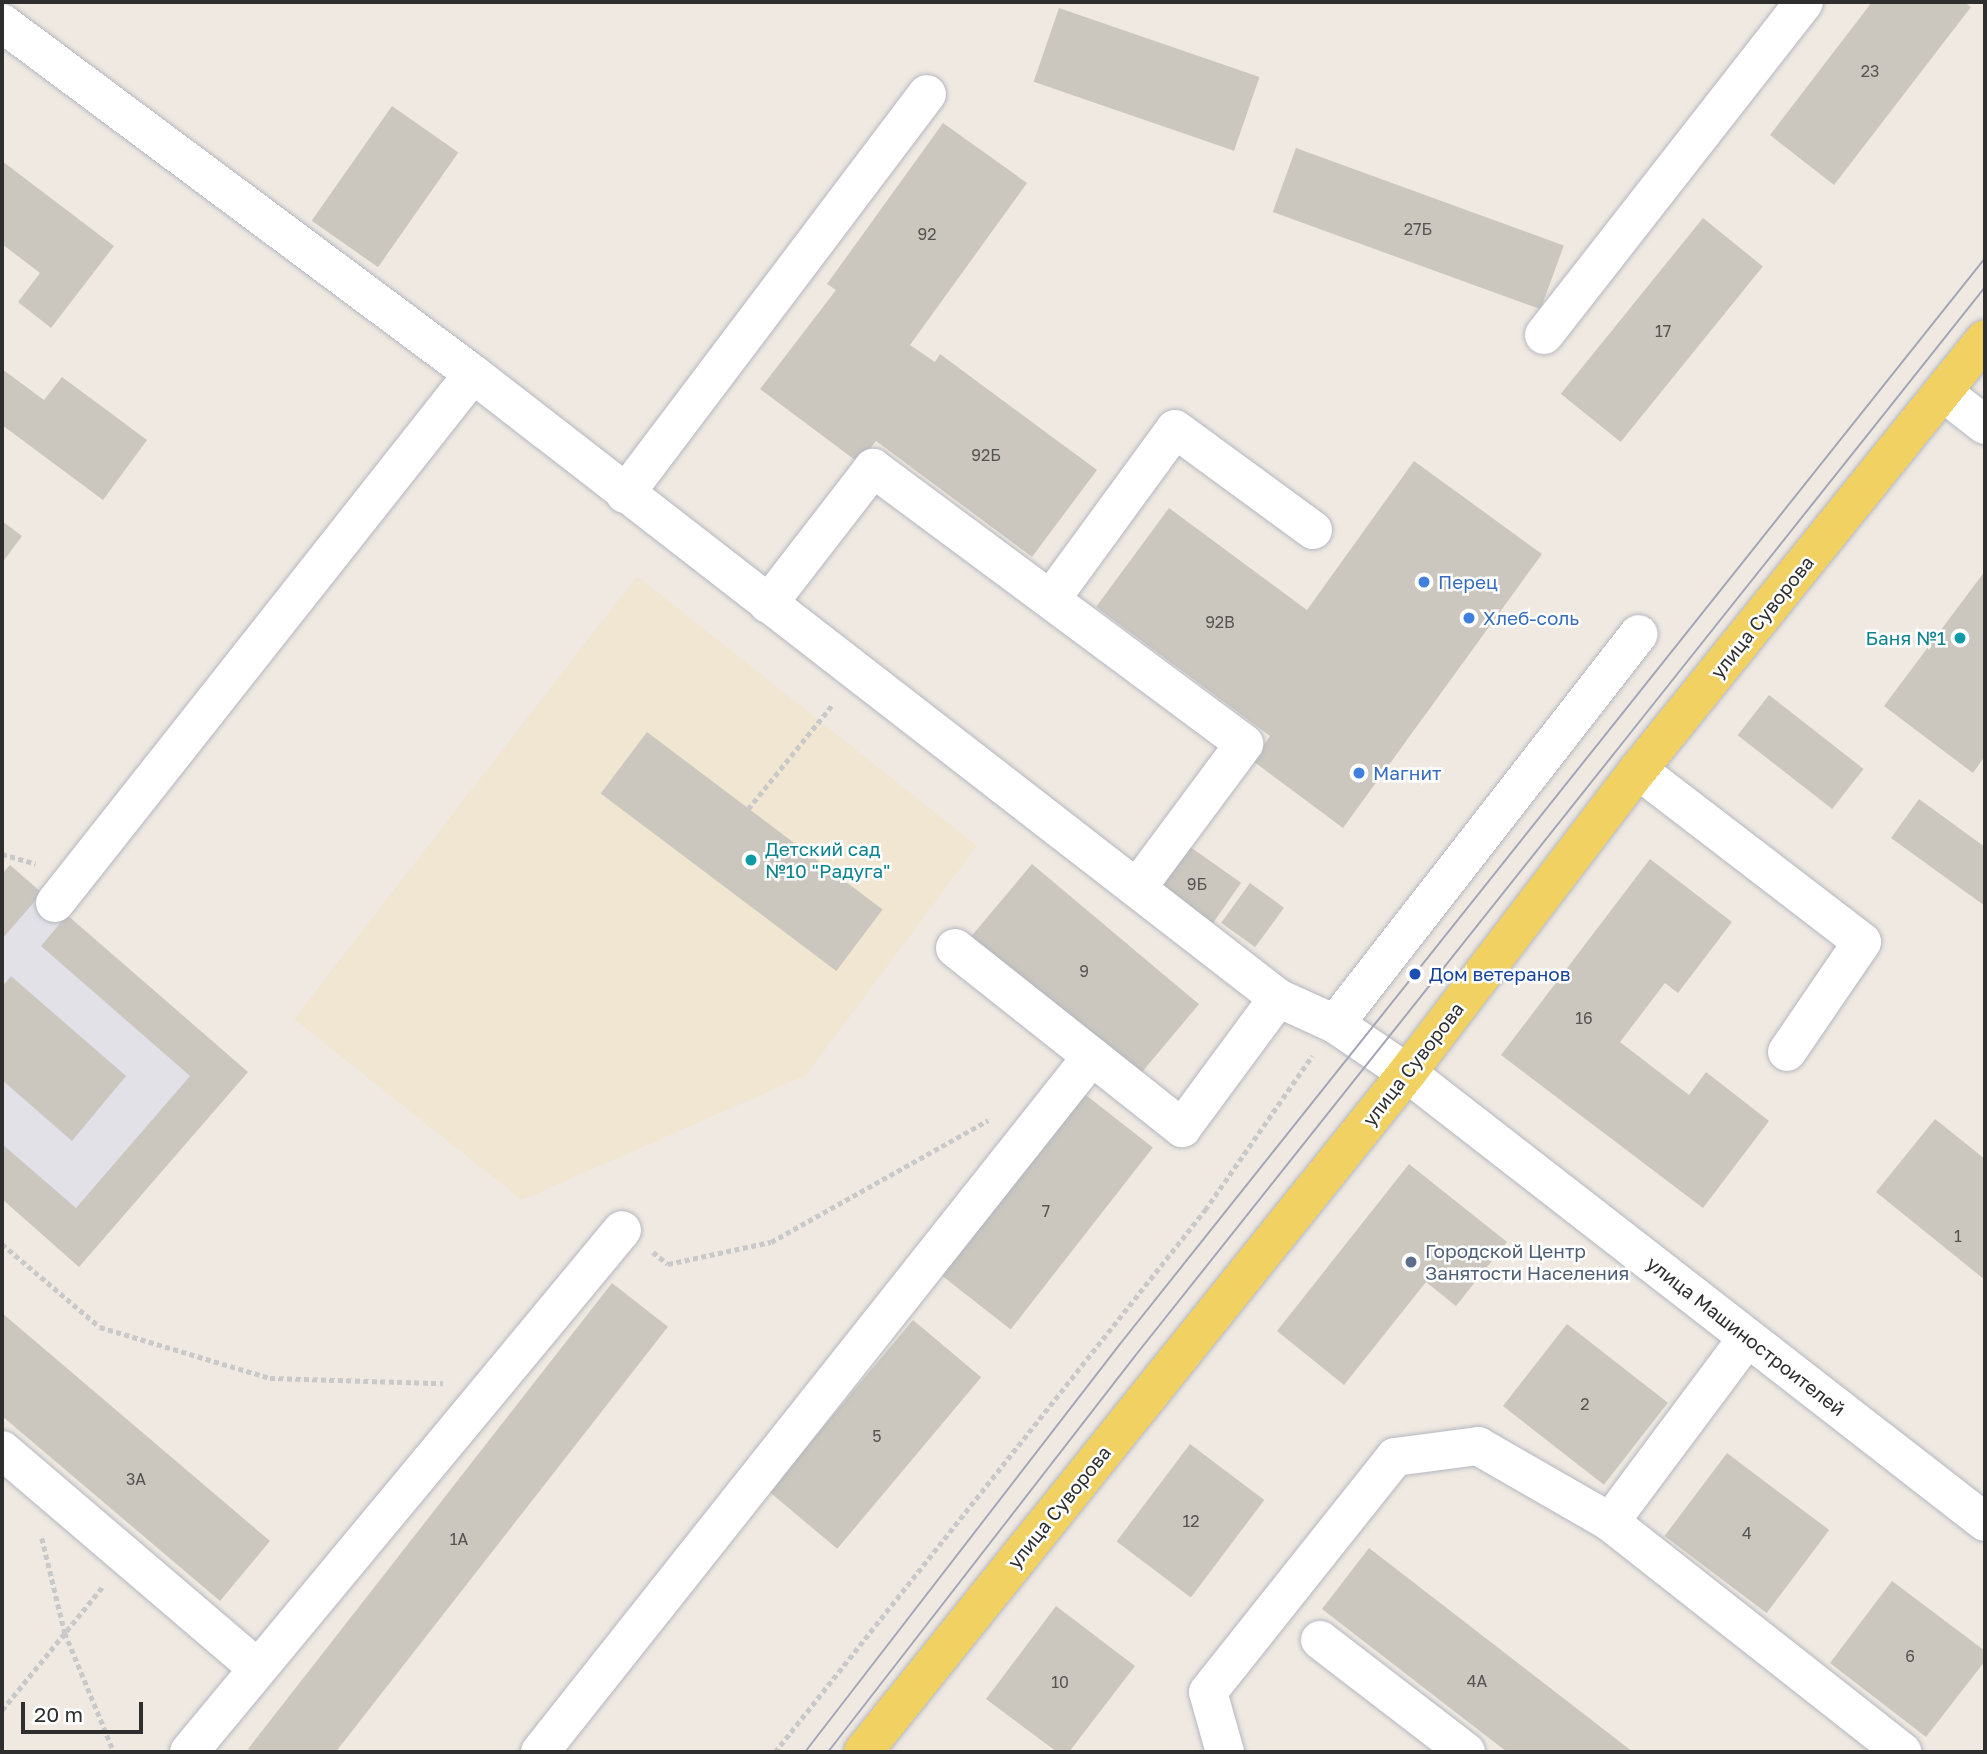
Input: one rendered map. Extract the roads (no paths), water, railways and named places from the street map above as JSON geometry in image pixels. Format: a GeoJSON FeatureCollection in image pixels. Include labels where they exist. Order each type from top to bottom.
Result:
{"type":"FeatureCollection","features":[{"type":"Feature","properties":{"kind":"main road","name":"улица Суворова"},"geometry":{"type":"LineString","coordinates":[[863,1752],[1407,1073],[1638,770],[1985,339]]}},
{"type":"Feature","properties":{"kind":"street"},"geometry":{"type":"LineString","coordinates":[[1544,335],[1804,2]]}},
{"type":"Feature","properties":{"kind":"street","name":"улица Машиностроителей"},"geometry":{"type":"LineString","coordinates":[[2,23],[473,374],[856,674],[1278,998],[1335,1024],[1407,1073],[1985,1522]]}},
{"type":"Feature","properties":{"kind":"street"},"geometry":{"type":"LineString","coordinates":[[625,494],[927,94]]}},
{"type":"Feature","properties":{"kind":"street"},"geometry":{"type":"LineString","coordinates":[[55,904],[473,374]]}},
{"type":"Feature","properties":{"kind":"street"},"geometry":{"type":"LineString","coordinates":[[1944,393],[1985,425]]}},
{"type":"Feature","properties":{"kind":"street"},"geometry":{"type":"LineString","coordinates":[[1051,599],[1175,429],[1313,530]]}},
{"type":"Feature","properties":{"kind":"street"},"geometry":{"type":"LineString","coordinates":[[768,604],[873,468],[1244,744],[1137,888]]}},
{"type":"Feature","properties":{"kind":"street"},"geometry":{"type":"LineString","coordinates":[[1335,1024],[1639,634]]}},
{"type":"Feature","properties":{"kind":"street"},"geometry":{"type":"LineString","coordinates":[[1638,770],[1862,942],[1787,1052]]}},
{"type":"Feature","properties":{"kind":"street"},"geometry":{"type":"LineString","coordinates":[[955,948],[1182,1128],[1278,998]]}},
{"type":"Feature","properties":{"kind":"street"},"geometry":{"type":"LineString","coordinates":[[540,1752],[1092,1056]]}},
{"type":"Feature","properties":{"kind":"street"},"geometry":{"type":"LineString","coordinates":[[189,1752],[256,1667],[622,1230]]}},
{"type":"Feature","properties":{"kind":"street"},"geometry":{"type":"LineString","coordinates":[[1610,1522],[1748,1338]]}},
{"type":"Feature","properties":{"kind":"street"},"geometry":{"type":"LineString","coordinates":[[1225,1752],[1208,1692],[1395,1457],[1478,1446],[1610,1522],[1902,1752]]}},
{"type":"Feature","properties":{"kind":"street"},"geometry":{"type":"LineString","coordinates":[[2,1450],[256,1667]]}},
{"type":"Feature","properties":{"kind":"street"},"geometry":{"type":"LineString","coordinates":[[1320,1640],[1466,1752]]}},
{"type":"Feature","properties":{"kind":"tram line"},"geometry":{"type":"LineString","coordinates":[[805,1752],[1120,1344],[1985,258]]}},
{"type":"Feature","properties":{"kind":"tram line"},"geometry":{"type":"LineString","coordinates":[[828,1752],[1135,1356],[1985,287]]}},
{"type":"Feature","properties":{"kind":"place","name":"Перец"},"geometry":{"type":"Point","coordinates":[1424,582]}},
{"type":"Feature","properties":{"kind":"place","name":"Хлеб-соль"},"geometry":{"type":"Point","coordinates":[1469,618]}},
{"type":"Feature","properties":{"kind":"place","name":"Баня №1"},"geometry":{"type":"Point","coordinates":[1960,638]}},
{"type":"Feature","properties":{"kind":"place","name":"Магнит"},"geometry":{"type":"Point","coordinates":[1359,773]}},
{"type":"Feature","properties":{"kind":"place","name":"Детский сад №10 \"Радуга\""},"geometry":{"type":"Point","coordinates":[751,860]}},
{"type":"Feature","properties":{"kind":"place","name":"Дом ветеранов"},"geometry":{"type":"Point","coordinates":[1415,974]}},
{"type":"Feature","properties":{"kind":"place","name":"Городской Центр Занятости Населения"},"geometry":{"type":"Point","coordinates":[1411,1262]}}]}
